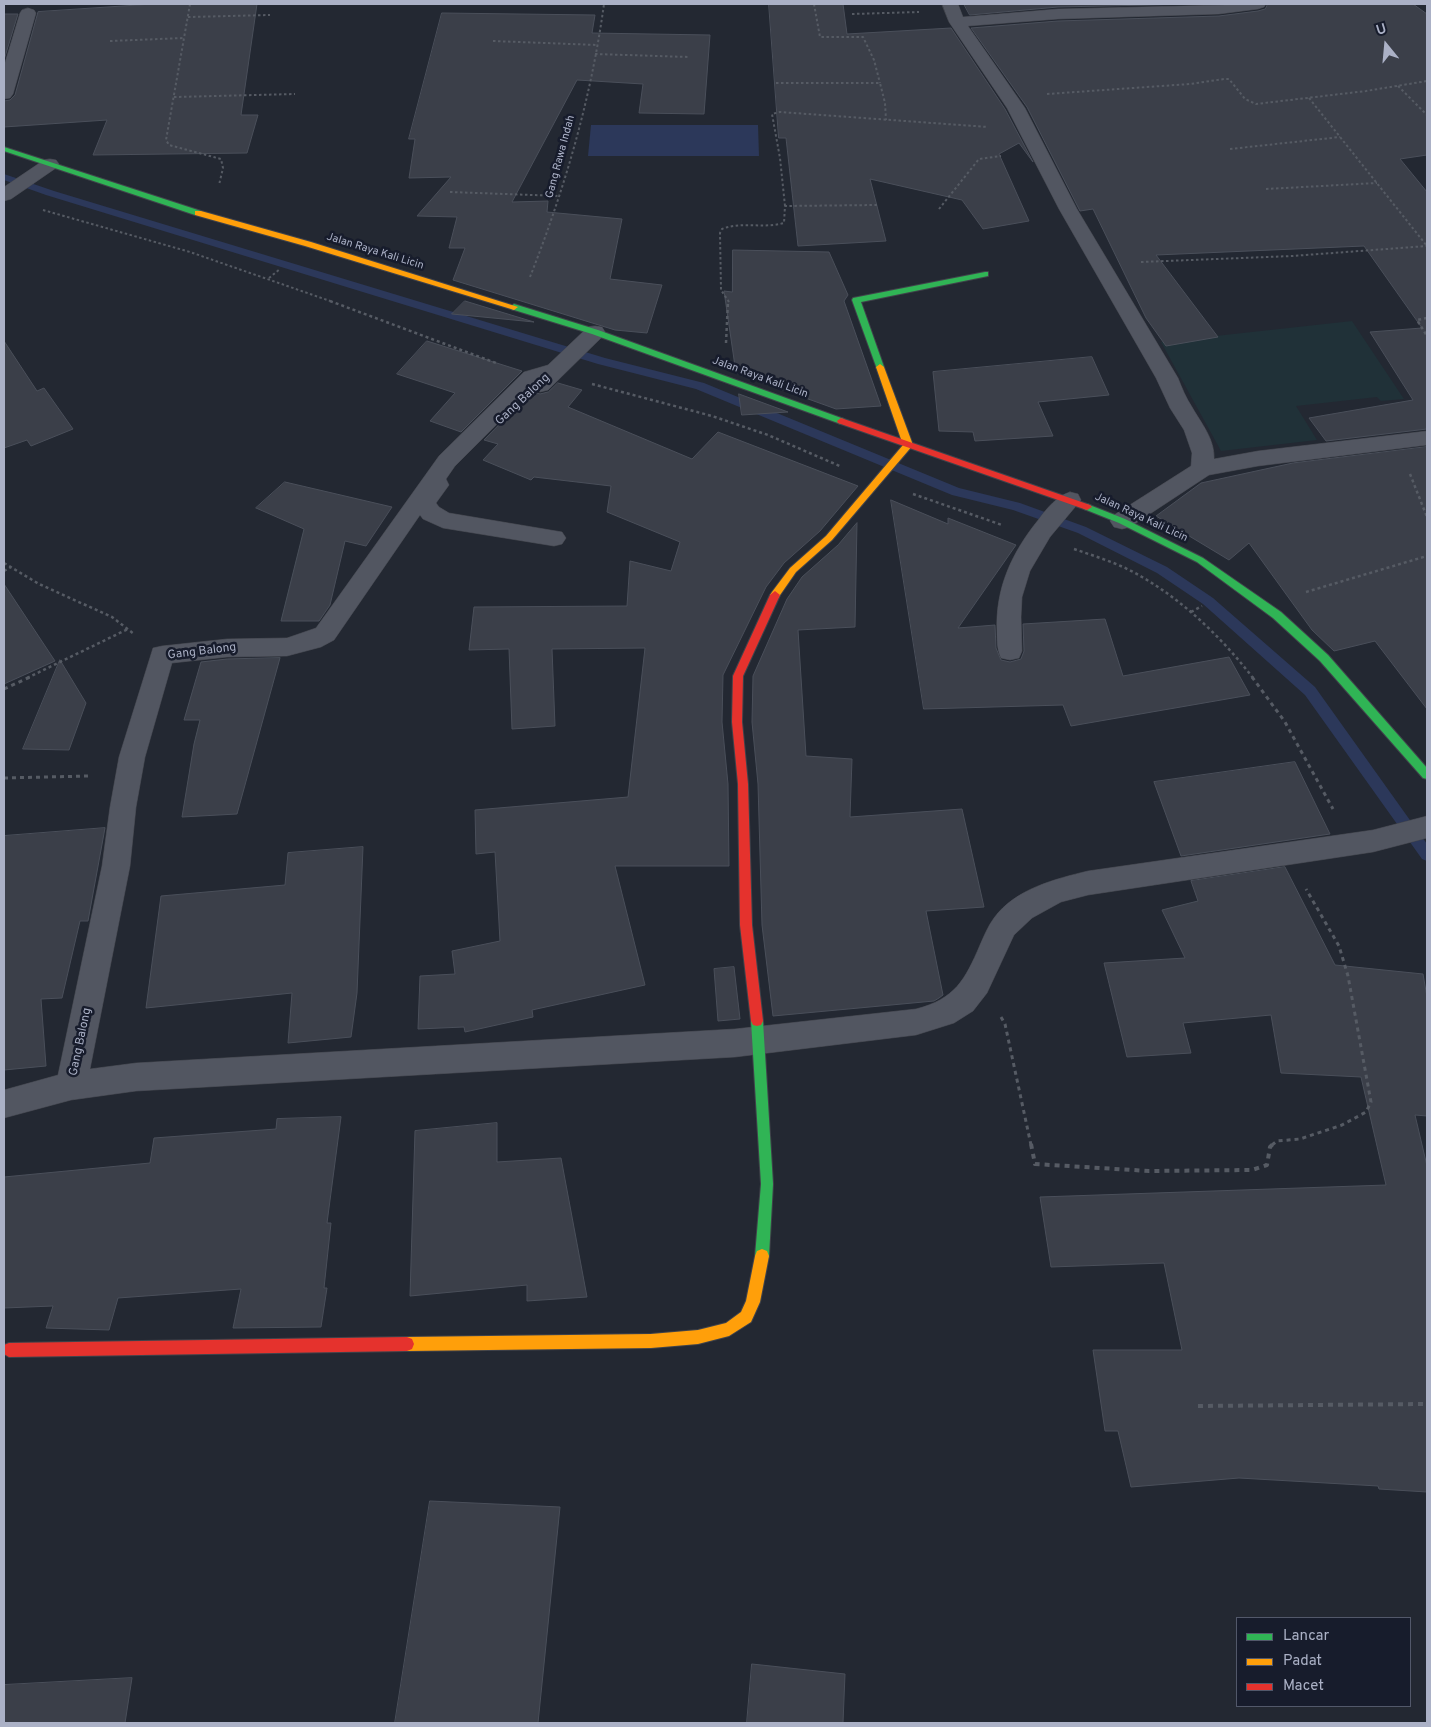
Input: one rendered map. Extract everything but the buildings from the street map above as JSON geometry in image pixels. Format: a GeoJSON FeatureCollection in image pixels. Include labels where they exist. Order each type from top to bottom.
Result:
{"type":"FeatureCollection","features":[{"type":"Feature","properties":{"kind":"street"},"geometry":{"type":"LineString","coordinates":[[953,12],[1058,14],[1219,10],[1258,4]]}},
{"type":"Feature","properties":{"kind":"street"},"geometry":{"type":"LineString","coordinates":[[953,12],[1009,97],[1100,264],[1167,378],[1181,408],[1195,429],[1203,453],[1202,469]]}},
{"type":"Feature","properties":{"kind":"street"},"geometry":{"type":"LineString","coordinates":[[4,94],[28,13]]}},
{"type":"Feature","properties":{"kind":"street","name":"Jalan Raya Kali Licin"},"geometry":{"type":"LineString","coordinates":[[4,149],[211,217],[308,244],[518,309],[723,378],[908,445],[1053,518],[1122,521],[1200,560],[1277,614],[1324,658],[1427,775]]}},
{"type":"Feature","properties":{"kind":"street"},"geometry":{"type":"LineString","coordinates":[[6,193],[50,164]]}},
{"type":"Feature","properties":{"kind":"street"},"geometry":{"type":"LineString","coordinates":[[9,1350],[651,1341],[698,1337],[729,1329],[746,1317],[753,1302],[761,1264],[767,1184],[758,1041],[746,925],[743,784],[737,722],[738,676],[775,594],[793,570],[829,538],[908,445],[856,300],[985,274]]}},
{"type":"Feature","properties":{"kind":"street","name":"Gang Balong"},"geometry":{"type":"LineString","coordinates":[[71,1086],[114,876],[128,776],[134,748],[162,655],[227,648],[287,647],[325,634],[447,461],[550,369],[592,335]]}},
{"type":"Feature","properties":{"kind":"street","name":"Gang Balong"},"geometry":{"type":"LineString","coordinates":[[550,369],[474,446],[424,502],[431,513],[444,520],[554,538]]}},
{"type":"Feature","properties":{"kind":"street"},"geometry":{"type":"LineString","coordinates":[[1122,521],[1202,469],[1238,461],[1289,454],[1388,446],[1427,438]]}},
{"type":"Feature","properties":{"kind":"street"},"geometry":{"type":"LineString","coordinates":[[1010,651],[1008,618],[1010,596],[1017,576],[1053,518]]}},
{"type":"Feature","properties":{"kind":"street"},"geometry":{"type":"LineString","coordinates":[[4,1104],[71,1086],[136,1077],[758,1041],[916,1022],[940,1017],[963,1003],[980,980],[1003,927],[1031,903],[1056,890],[1088,883],[1361,843],[1427,827]]}},
{"type":"Feature","properties":{"kind":"path"},"geometry":{"type":"LineString","coordinates":[[190,4],[166,140],[169,145],[221,159],[223,168],[211,217]]}},
{"type":"Feature","properties":{"kind":"path","name":"Gang Rawa Indah"},"geometry":{"type":"LineString","coordinates":[[518,309],[572,159],[596,54],[604,4]]}},
{"type":"Feature","properties":{"kind":"path"},"geometry":{"type":"LineString","coordinates":[[691,4],[712,4]]}},
{"type":"Feature","properties":{"kind":"path"},"geometry":{"type":"LineString","coordinates":[[814,4],[820,37],[862,37],[874,60],[886,103],[886,120]]}},
{"type":"Feature","properties":{"kind":"path"},"geometry":{"type":"LineString","coordinates":[[852,14],[953,12]]}},
{"type":"Feature","properties":{"kind":"path"},"geometry":{"type":"LineString","coordinates":[[188,17],[270,15]]}},
{"type":"Feature","properties":{"kind":"path"},"geometry":{"type":"LineString","coordinates":[[110,41],[184,38]]}},
{"type":"Feature","properties":{"kind":"path"},"geometry":{"type":"LineString","coordinates":[[493,41],[597,45]]}},
{"type":"Feature","properties":{"kind":"path"},"geometry":{"type":"LineString","coordinates":[[596,54],[689,56]]}},
{"type":"Feature","properties":{"kind":"path"},"geometry":{"type":"LineString","coordinates":[[1009,97],[1190,84],[1202,80],[1222,78],[1229,79],[1250,103],[1283,102],[1427,81]]}},
{"type":"Feature","properties":{"kind":"path"},"geometry":{"type":"LineString","coordinates":[[776,82],[880,83]]}},
{"type":"Feature","properties":{"kind":"path"},"geometry":{"type":"LineString","coordinates":[[1398,86],[1427,115]]}},
{"type":"Feature","properties":{"kind":"path"},"geometry":{"type":"LineString","coordinates":[[174,97],[295,94]]}},
{"type":"Feature","properties":{"kind":"path"},"geometry":{"type":"LineString","coordinates":[[1309,98],[1427,246]]}},
{"type":"Feature","properties":{"kind":"path"},"geometry":{"type":"LineString","coordinates":[[723,378],[729,302],[721,290],[720,234],[722,229],[738,224],[776,227],[784,223],[785,206],[780,158],[772,114],[780,112],[1028,130]]}},
{"type":"Feature","properties":{"kind":"path"},"geometry":{"type":"LineString","coordinates":[[1230,149],[1340,137]]}},
{"type":"Feature","properties":{"kind":"path"},"geometry":{"type":"LineString","coordinates":[[939,209],[978,159],[996,156],[1041,158]]}},
{"type":"Feature","properties":{"kind":"path"},"geometry":{"type":"LineString","coordinates":[[1266,189],[1377,183]]}},
{"type":"Feature","properties":{"kind":"path"},"geometry":{"type":"LineString","coordinates":[[450,192],[560,196]]}},
{"type":"Feature","properties":{"kind":"path"},"geometry":{"type":"LineString","coordinates":[[785,206],[876,206]]}},
{"type":"Feature","properties":{"kind":"path"},"geometry":{"type":"LineString","coordinates":[[40,209],[190,252],[550,369],[721,419],[768,435],[1017,530],[1053,518],[1141,576],[1191,612],[1245,666],[1285,722],[1361,843]]}},
{"type":"Feature","properties":{"kind":"path"},"geometry":{"type":"LineString","coordinates":[[1100,264],[1292,256],[1427,246]]}},
{"type":"Feature","properties":{"kind":"path"},"geometry":{"type":"LineString","coordinates":[[269,278],[279,270]]}},
{"type":"Feature","properties":{"kind":"path"},"geometry":{"type":"LineString","coordinates":[[1427,318],[1417,320],[1427,336]]}},
{"type":"Feature","properties":{"kind":"path"},"geometry":{"type":"LineString","coordinates":[[1388,446],[1417,486],[1417,493],[1427,517]]}},
{"type":"Feature","properties":{"kind":"path"},"geometry":{"type":"LineString","coordinates":[[1262,604],[1427,556]]}},
{"type":"Feature","properties":{"kind":"path"},"geometry":{"type":"LineString","coordinates":[[4,563],[39,584],[112,617],[162,655]]}},
{"type":"Feature","properties":{"kind":"path"},"geometry":{"type":"LineString","coordinates":[[4,571],[11,567]]}},
{"type":"Feature","properties":{"kind":"path"},"geometry":{"type":"LineString","coordinates":[[1191,612],[1202,607]]}},
{"type":"Feature","properties":{"kind":"path"},"geometry":{"type":"LineString","coordinates":[[4,689],[128,630]]}},
{"type":"Feature","properties":{"kind":"path"},"geometry":{"type":"LineString","coordinates":[[4,778],[128,776]]}},
{"type":"Feature","properties":{"kind":"path"},"geometry":{"type":"LineString","coordinates":[[980,980],[1005,1024],[1035,1164],[1149,1171],[1252,1170],[1267,1165],[1270,1147],[1277,1141],[1300,1139],[1342,1125],[1366,1112],[1371,1102],[1348,976],[1339,946],[1318,912],[1288,854]]}},
{"type":"Feature","properties":{"kind":"path"},"geometry":{"type":"LineString","coordinates":[[1198,1406],[1427,1404]]}},
{"type":"Feature","properties":{"kind":"shaded area"},"geometry":{"type":"Polygon","coordinates":[[[1352,321],[1404,399],[1381,401],[1377,397],[1296,406],[1317,440],[1221,451],[1161,342],[1352,321]]]}},
{"type":"Feature","properties":{"kind":"water"},"geometry":{"type":"Polygon","coordinates":[[[591,125],[758,125],[759,156],[588,156],[591,125]]]}},
{"type":"Feature","properties":{"kind":"waterway"},"geometry":{"type":"LineString","coordinates":[[4,177],[50,193],[602,361],[700,386],[956,492],[1016,506],[1082,530],[1162,570],[1208,601],[1310,691],[1427,855]]}},
{"type":"Feature","properties":{"kind":"traffic: fast"},"geometry":{"type":"LineString","coordinates":[[4,149],[198,213]]}},
{"type":"Feature","properties":{"kind":"traffic: fast"},"geometry":{"type":"LineString","coordinates":[[880,367],[856,300],[985,274]]}},
{"type":"Feature","properties":{"kind":"traffic: fast"},"geometry":{"type":"LineString","coordinates":[[514,307],[595,332],[841,421]]}},
{"type":"Feature","properties":{"kind":"traffic: fast"},"geometry":{"type":"LineString","coordinates":[[1087,507],[1122,521],[1200,560],[1277,615],[1324,658],[1427,775]]}},
{"type":"Feature","properties":{"kind":"traffic: fast"},"geometry":{"type":"LineString","coordinates":[[757,1021],[767,1184],[762,1256]]}},
{"type":"Feature","properties":{"kind":"traffic: slow"},"geometry":{"type":"LineString","coordinates":[[198,213],[308,244],[514,307]]}},
{"type":"Feature","properties":{"kind":"traffic: slow"},"geometry":{"type":"LineString","coordinates":[[775,595],[793,570],[829,538],[908,445],[880,367]]}},
{"type":"Feature","properties":{"kind":"traffic: slow"},"geometry":{"type":"LineString","coordinates":[[407,1344],[651,1341],[698,1337],[729,1329],[746,1317],[753,1302],[762,1256]]}},
{"type":"Feature","properties":{"kind":"traffic: jam"},"geometry":{"type":"LineString","coordinates":[[841,421],[1087,507]]}},
{"type":"Feature","properties":{"kind":"traffic: jam"},"geometry":{"type":"LineString","coordinates":[[757,1021],[746,925],[743,784],[737,722],[738,676],[775,595]]}},
{"type":"Feature","properties":{"kind":"traffic: jam"},"geometry":{"type":"LineString","coordinates":[[9,1350],[407,1344]]}}]}
